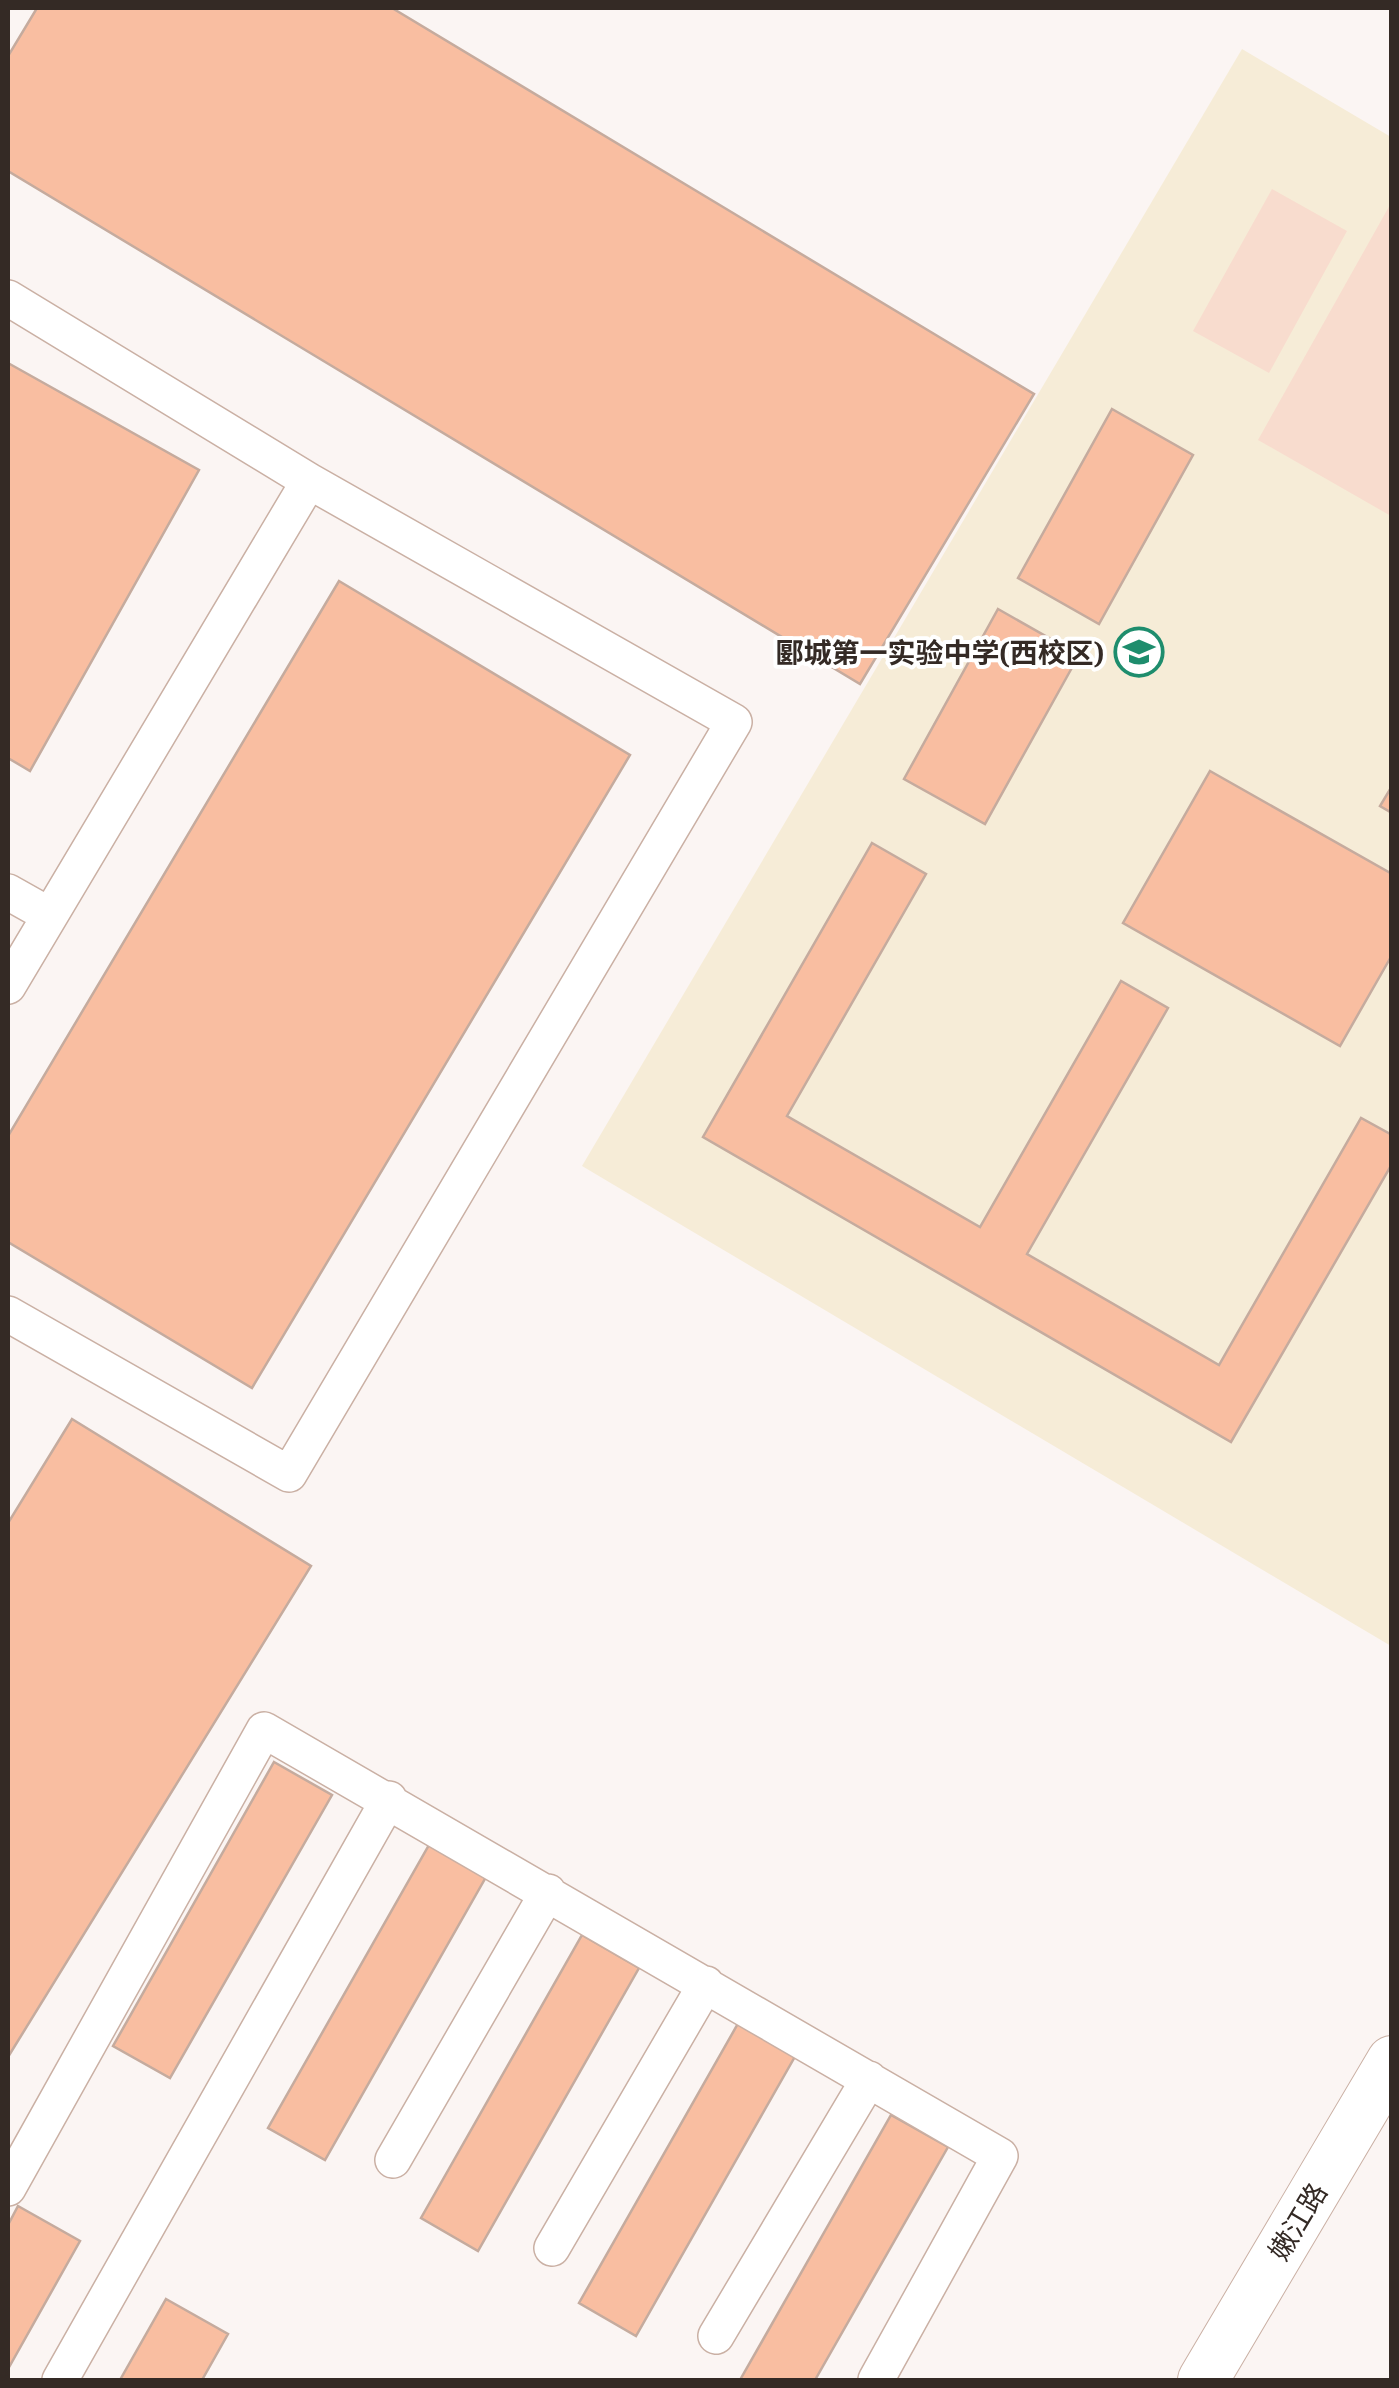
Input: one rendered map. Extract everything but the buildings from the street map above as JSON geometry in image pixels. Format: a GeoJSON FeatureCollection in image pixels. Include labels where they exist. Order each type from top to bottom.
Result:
{"type":"FeatureCollection","features":[{"type":"Feature","properties":{"kind":"street"},"geometry":{"type":"LineString","coordinates":[[8,298],[310,481],[734,722],[289,1474],[8,1314]]}},
{"type":"Feature","properties":{"kind":"street"},"geometry":{"type":"LineString","coordinates":[[8,986],[310,481]]}},
{"type":"Feature","properties":{"kind":"street"},"geometry":{"type":"LineString","coordinates":[[8,892],[48,916]]}},
{"type":"Feature","properties":{"kind":"street"},"geometry":{"type":"LineString","coordinates":[[8,2188],[264,1730],[1000,2156],[876,2380]]}},
{"type":"Feature","properties":{"kind":"street"},"geometry":{"type":"LineString","coordinates":[[60,2380],[389,1799]]}},
{"type":"Feature","properties":{"kind":"street"},"geometry":{"type":"LineString","coordinates":[[393,2160],[548,1892]]}},
{"type":"Feature","properties":{"kind":"street"},"geometry":{"type":"LineString","coordinates":[[552,2248],[706,1984]]}},
{"type":"Feature","properties":{"kind":"street","name":"嫩江路"},"geometry":{"type":"LineString","coordinates":[[1203,2380],[1392,2061]]}},
{"type":"Feature","properties":{"kind":"street"},"geometry":{"type":"LineString","coordinates":[[716,2336],[869,2079]]}},
{"type":"Feature","properties":{"kind":"shaded area","name":"郾城第一实验中学(西校区)"},"geometry":{"type":"Polygon","coordinates":[[[1242,49],[1391,137],[1391,1646],[582,1166],[1242,49]]]}},
{"type":"Feature","properties":{"kind":"shaded area"},"geometry":{"type":"Polygon","coordinates":[[[1272,189],[1347,231],[1269,373],[1193,331],[1272,189]]]}},
{"type":"Feature","properties":{"kind":"shaded area"},"geometry":{"type":"Polygon","coordinates":[[[1391,203],[1392,516],[1258,440],[1391,203]]]}},
{"type":"Feature","properties":{"kind":"place","name":"郾城第一实验中学(西校区)"},"geometry":{"type":"Point","coordinates":[1139,652]}}]}
